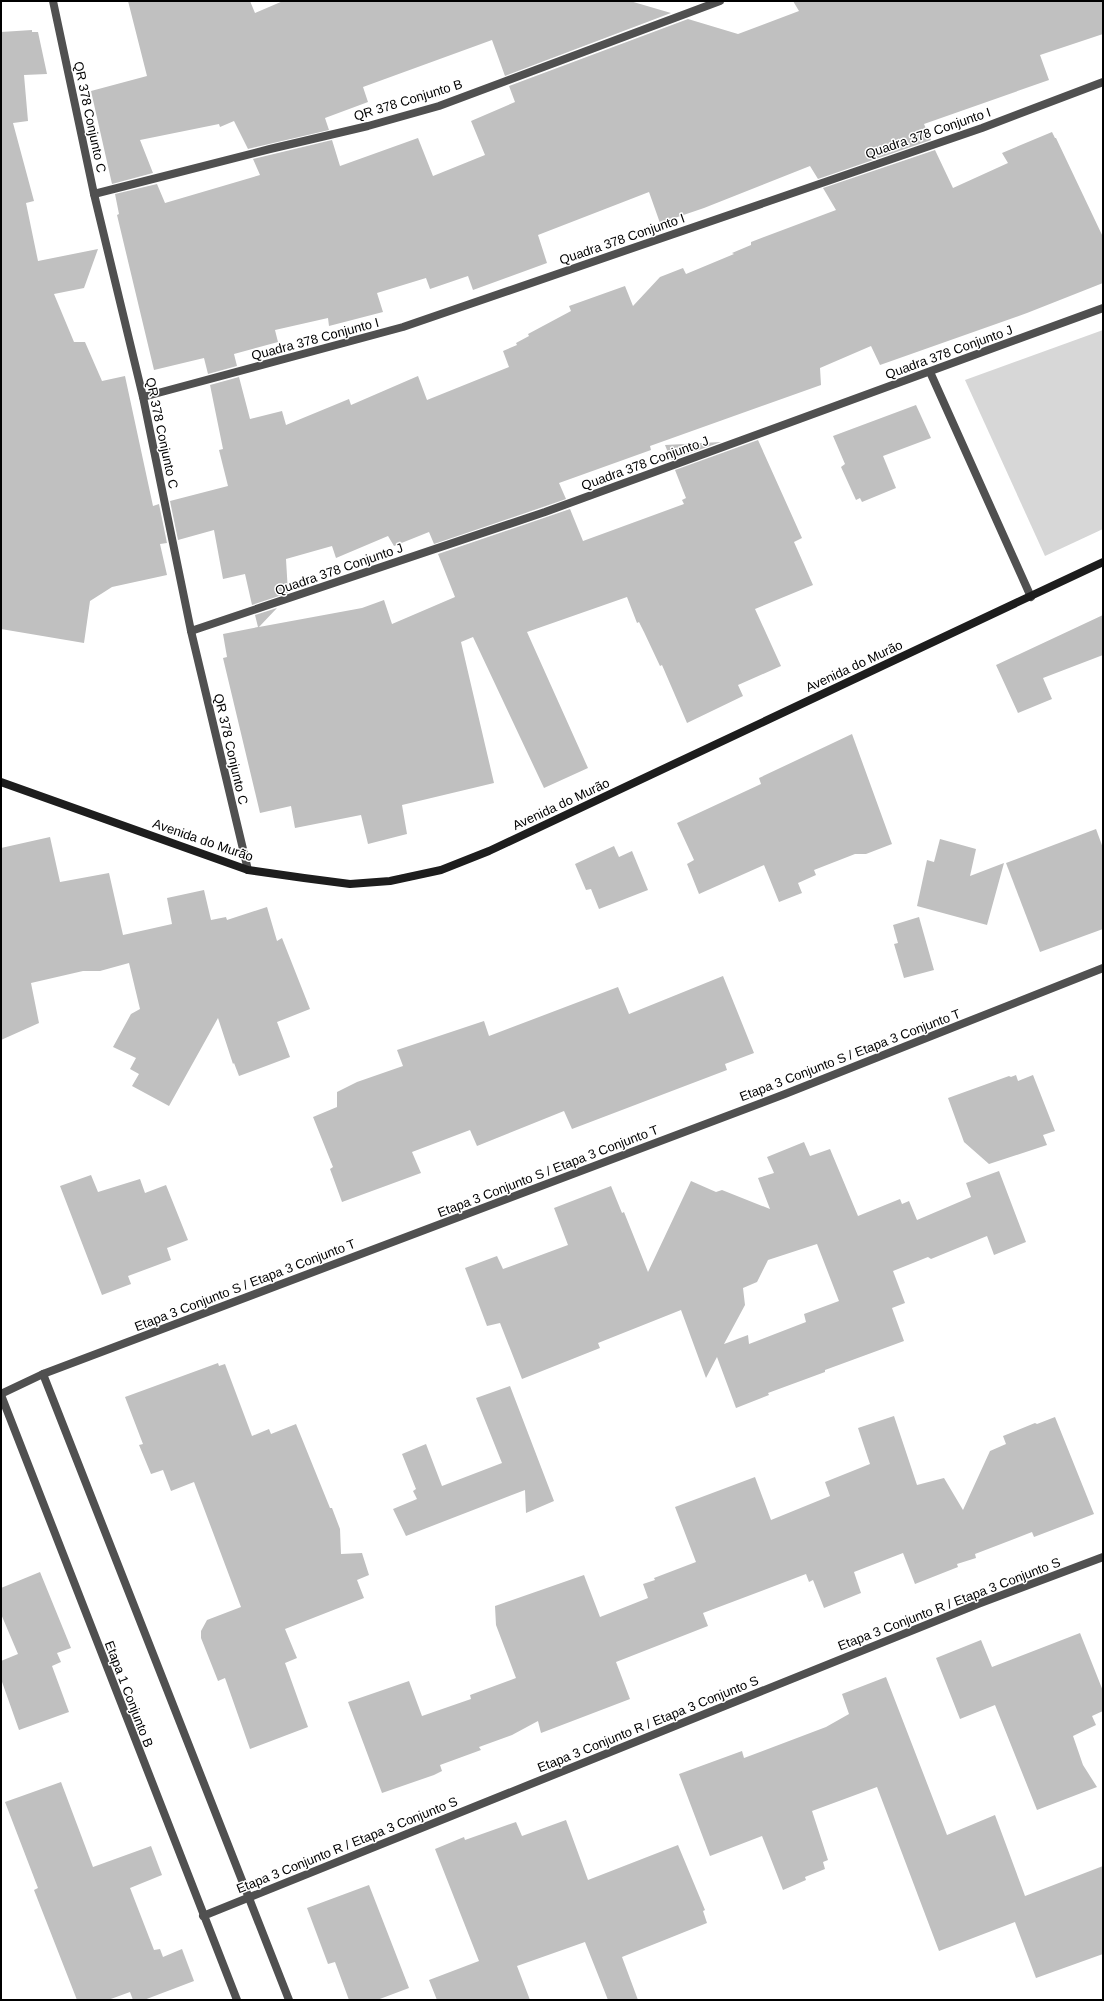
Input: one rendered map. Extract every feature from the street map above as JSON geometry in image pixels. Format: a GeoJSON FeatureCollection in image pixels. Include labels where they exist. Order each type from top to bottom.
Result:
{"type":"FeatureCollection","features":[{"type":"Feature","properties":{"kind":"street","name":"QR 378 Conjunto C"},"geometry":{"type":"LineString","coordinates":[[53,1],[94,194],[143,397],[191,631],[248,870]]}},
{"type":"Feature","properties":{"kind":"street","name":"QR 378 Conjunto B"},"geometry":{"type":"LineString","coordinates":[[94,194],[270,149],[368,126],[439,106],[720,1]]}},
{"type":"Feature","properties":{"kind":"street","name":"Quadra 378 Conjunto I"},"geometry":{"type":"LineString","coordinates":[[143,397],[403,327],[982,128],[1103,82]]}},
{"type":"Feature","properties":{"kind":"street","name":"Quadra 378 Conjunto J"},"geometry":{"type":"LineString","coordinates":[[191,631],[545,512],[1103,308]]}},
{"type":"Feature","properties":{"kind":"street"},"geometry":{"type":"LineString","coordinates":[[930,372],[1031,596]]}},
{"type":"Feature","properties":{"kind":"street","name":"Avenida do Murão"},"geometry":{"type":"LineString","coordinates":[[1,782],[248,870],[350,884],[390,881],[441,870],[496,848],[1103,562]]}},
{"type":"Feature","properties":{"kind":"street","name":"Etapa 3 Conjunto S / Etapa 3 Conjunto T"},"geometry":{"type":"LineString","coordinates":[[1,1395],[43,1374],[785,1094],[1103,968]]}},
{"type":"Feature","properties":{"kind":"street"},"geometry":{"type":"LineString","coordinates":[[43,1374],[289,2000]]}},
{"type":"Feature","properties":{"kind":"street","name":"Etapa 1 Conjunto B"},"geometry":{"type":"LineString","coordinates":[[1,1395],[237,2000]]}},
{"type":"Feature","properties":{"kind":"street","name":"Etapa 3 Conjunto R / Etapa 3 Conjunto S"},"geometry":{"type":"LineString","coordinates":[[203,1916],[978,1604],[1103,1557]]}},
{"type":"Feature","properties":{"kind":"shaded area"},"geometry":{"type":"Polygon","coordinates":[[[1103,330],[1103,529],[1045,556],[965,380],[1103,330]]]}},
{"type":"Feature","properties":{"kind":"building"},"geometry":{"type":"Polygon","coordinates":[[[128,1],[250,1],[255,13],[283,1],[630,1],[671,13],[505,76],[492,40],[363,87],[368,102],[325,118],[329,130],[248,149],[234,121],[220,127],[219,124],[140,140],[153,173],[112,184],[91,91],[147,76],[128,1]]]}},
{"type":"Feature","properties":{"kind":"building"},"geometry":{"type":"Polygon","coordinates":[[[793,1],[1103,1],[1103,34],[1040,55],[1049,80],[924,124],[931,140],[818,179],[810,166],[704,208],[660,223],[649,192],[538,235],[547,263],[473,290],[468,276],[430,289],[426,278],[377,293],[383,312],[329,326],[328,318],[275,330],[278,342],[234,354],[237,366],[208,374],[204,358],[154,370],[117,215],[119,214],[115,194],[157,184],[165,203],[260,175],[253,159],[332,140],[340,166],[418,138],[433,176],[485,155],[471,121],[515,102],[509,86],[688,19],[738,34],[799,11],[793,1]]]}},
{"type":"Feature","properties":{"kind":"building"},"geometry":{"type":"Polygon","coordinates":[[[32,30],[32,32],[38,32],[47,74],[24,75],[28,121],[13,123],[34,201],[26,203],[38,261],[98,249],[84,288],[54,294],[74,342],[85,342],[102,381],[125,376],[153,506],[159,504],[167,543],[160,544],[167,575],[112,587],[90,601],[84,643],[1,629],[1,32],[32,30]]]}},
{"type":"Feature","properties":{"kind":"building"},"geometry":{"type":"Polygon","coordinates":[[[1052,132],[1103,237],[1103,283],[1027,313],[880,365],[871,346],[820,368],[821,385],[650,446],[651,450],[559,483],[566,499],[434,544],[429,532],[394,546],[388,536],[336,558],[332,546],[286,559],[288,593],[252,605],[245,574],[223,579],[214,530],[178,540],[170,501],[228,486],[219,450],[223,449],[210,385],[239,377],[250,419],[282,411],[286,425],[349,399],[351,405],[418,376],[427,400],[509,367],[503,351],[517,345],[516,343],[529,336],[528,334],[571,311],[569,306],[625,286],[633,306],[660,277],[683,268],[686,274],[734,254],[732,253],[751,245],[751,242],[836,210],[823,188],[935,150],[953,188],[1008,163],[1002,153],[1052,132]]]}},
{"type":"Feature","properties":{"kind":"building"},"geometry":{"type":"Polygon","coordinates":[[[916,405],[931,438],[883,456],[896,488],[862,502],[860,498],[856,500],[841,467],[845,464],[833,436],[916,405]]]}},
{"type":"Feature","properties":{"kind":"building"},"geometry":{"type":"Polygon","coordinates":[[[758,440],[802,538],[794,542],[813,585],[755,609],[781,666],[738,685],[743,696],[687,723],[662,665],[660,666],[639,622],[637,623],[627,597],[527,632],[588,768],[544,788],[473,637],[461,642],[494,783],[402,805],[407,834],[368,844],[361,815],[295,828],[291,806],[260,813],[223,658],[227,657],[223,634],[258,627],[255,615],[277,608],[259,627],[362,608],[384,600],[392,624],[455,597],[438,554],[570,509],[583,541],[684,504],[682,500],[686,498],[675,470],[758,440]]]}},
{"type":"Feature","properties":{"kind":"building"},"geometry":{"type":"Polygon","coordinates":[[[721,442],[671,460],[665,445],[721,442]]]}},
{"type":"Feature","properties":{"kind":"building"},"geometry":{"type":"Polygon","coordinates":[[[1103,615],[1103,655],[1043,678],[1052,699],[1018,713],[996,665],[1103,615]]]}},
{"type":"Feature","properties":{"kind":"building"},"geometry":{"type":"Polygon","coordinates":[[[852,734],[892,844],[866,854],[855,854],[814,870],[816,875],[798,883],[802,893],[779,902],[764,865],[699,894],[687,864],[694,860],[677,823],[761,784],[759,778],[852,734]]]}},
{"type":"Feature","properties":{"kind":"building"},"geometry":{"type":"Polygon","coordinates":[[[1096,829],[1103,848],[1103,929],[1040,952],[1006,863],[1096,829]]]}},
{"type":"Feature","properties":{"kind":"building"},"geometry":{"type":"Polygon","coordinates":[[[50,837],[60,882],[109,873],[123,935],[172,924],[167,898],[204,890],[211,920],[226,917],[227,920],[267,907],[277,941],[282,938],[310,1009],[277,1022],[290,1057],[239,1076],[234,1063],[233,1064],[218,1018],[169,1106],[132,1086],[139,1074],[130,1069],[136,1058],[113,1047],[131,1014],[140,1009],[129,963],[100,971],[83,971],[31,983],[39,1023],[1,1040],[1,848],[50,837]]]}},
{"type":"Feature","properties":{"kind":"building"},"geometry":{"type":"Polygon","coordinates":[[[940,839],[976,849],[970,876],[1004,863],[987,925],[917,906],[927,860],[934,862],[940,839]]]}},
{"type":"Feature","properties":{"kind":"building"},"geometry":{"type":"Polygon","coordinates":[[[614,846],[619,857],[632,851],[648,890],[599,909],[591,889],[586,890],[575,864],[614,846]]]}},
{"type":"Feature","properties":{"kind":"building"},"geometry":{"type":"Polygon","coordinates":[[[919,917],[934,970],[904,978],[894,944],[898,943],[893,925],[919,917]]]}},
{"type":"Feature","properties":{"kind":"building"},"geometry":{"type":"Polygon","coordinates":[[[723,976],[754,1053],[725,1064],[727,1070],[572,1129],[564,1111],[477,1146],[470,1130],[412,1152],[421,1173],[342,1202],[330,1169],[333,1167],[313,1117],[337,1107],[337,1092],[357,1082],[403,1066],[397,1050],[484,1021],[489,1036],[618,987],[629,1014],[723,976]]]}},
{"type":"Feature","properties":{"kind":"building"},"geometry":{"type":"Polygon","coordinates":[[[1016,1075],[1018,1081],[1033,1075],[1055,1131],[1043,1135],[1047,1145],[989,1164],[964,1142],[948,1098],[1009,1076],[1011,1077],[1016,1075]]]}},
{"type":"Feature","properties":{"kind":"building"},"geometry":{"type":"Polygon","coordinates":[[[804,1142],[810,1156],[830,1149],[858,1216],[900,1199],[902,1204],[909,1201],[917,1220],[971,1197],[966,1183],[999,1171],[1026,1242],[994,1255],[987,1236],[931,1259],[928,1257],[893,1271],[905,1303],[892,1308],[904,1341],[825,1370],[825,1372],[768,1393],[769,1395],[736,1408],[717,1357],[706,1378],[681,1310],[598,1343],[600,1348],[522,1379],[500,1323],[487,1326],[465,1268],[497,1256],[503,1269],[568,1245],[554,1208],[611,1186],[622,1213],[624,1212],[648,1272],[691,1181],[716,1192],[722,1190],[770,1209],[758,1178],[774,1173],[767,1157],[804,1142]],[[817,1244],[768,1260],[757,1282],[743,1288],[745,1305],[724,1344],[748,1335],[749,1344],[806,1322],[804,1314],[839,1301],[817,1244]]]}},
{"type":"Feature","properties":{"kind":"building"},"geometry":{"type":"Polygon","coordinates":[[[91,1175],[98,1192],[140,1179],[145,1193],[166,1185],[188,1240],[167,1248],[171,1260],[128,1276],[131,1284],[102,1295],[60,1186],[91,1175]]]}},
{"type":"Feature","properties":{"kind":"building"},"geometry":{"type":"Polygon","coordinates":[[[218,1363],[219,1366],[225,1364],[252,1436],[269,1429],[271,1434],[296,1424],[340,1529],[341,1554],[362,1553],[369,1575],[357,1580],[364,1598],[285,1629],[297,1658],[285,1663],[308,1727],[250,1749],[225,1678],[218,1681],[201,1638],[201,1631],[207,1620],[241,1607],[194,1482],[171,1491],[163,1470],[151,1474],[139,1445],[143,1444],[125,1397],[218,1363]]]}},
{"type":"Feature","properties":{"kind":"building"},"geometry":{"type":"Polygon","coordinates":[[[510,1386],[554,1501],[526,1513],[525,1490],[406,1536],[393,1509],[417,1499],[413,1491],[416,1489],[402,1454],[426,1444],[442,1486],[502,1463],[476,1398],[510,1386]]]}},
{"type":"Feature","properties":{"kind":"building"},"geometry":{"type":"Polygon","coordinates":[[[894,1416],[917,1485],[944,1478],[963,1510],[990,1451],[1006,1444],[1003,1436],[1035,1423],[1037,1424],[1055,1417],[1094,1514],[1034,1537],[1032,1532],[975,1554],[976,1558],[957,1564],[958,1567],[915,1584],[903,1553],[854,1572],[861,1593],[824,1608],[813,1580],[809,1582],[806,1574],[703,1613],[708,1626],[616,1662],[630,1699],[541,1733],[538,1721],[512,1735],[479,1747],[481,1750],[440,1765],[442,1771],[434,1775],[382,1793],[348,1702],[409,1681],[422,1716],[471,1699],[470,1695],[516,1678],[496,1625],[495,1606],[584,1575],[600,1617],[648,1598],[643,1584],[655,1580],[654,1578],[696,1562],[675,1507],[755,1477],[771,1520],[830,1496],[825,1482],[870,1464],[858,1428],[894,1416]]]}},
{"type":"Feature","properties":{"kind":"building"},"geometry":{"type":"Polygon","coordinates":[[[40,1572],[71,1648],[57,1653],[61,1662],[52,1666],[69,1712],[19,1730],[1,1679],[1,1661],[18,1654],[1,1614],[1,1588],[40,1572]]]}},
{"type":"Feature","properties":{"kind":"building"},"geometry":{"type":"Polygon","coordinates":[[[1080,1633],[1103,1691],[1103,1711],[1092,1716],[1096,1725],[1073,1736],[1083,1765],[1097,1787],[1037,1810],[995,1705],[960,1719],[936,1658],[981,1640],[992,1667],[1080,1633]]]}},
{"type":"Feature","properties":{"kind":"building"},"geometry":{"type":"Polygon","coordinates":[[[886,1677],[947,1835],[995,1815],[1025,1896],[1103,1866],[1103,1954],[1036,1978],[1015,1922],[939,1951],[877,1787],[812,1811],[828,1860],[823,1862],[825,1869],[805,1877],[806,1880],[783,1890],[762,1836],[710,1856],[679,1774],[742,1751],[744,1758],[826,1727],[849,1714],[842,1694],[886,1677]]]}},
{"type":"Feature","properties":{"kind":"building"},"geometry":{"type":"Polygon","coordinates":[[[61,1782],[93,1867],[151,1846],[162,1875],[130,1888],[154,1950],[160,1949],[163,1957],[182,1949],[194,1981],[144,2000],[133,2000],[130,1992],[108,2000],[77,2000],[34,1890],[38,1888],[5,1802],[61,1782]]]}},
{"type":"Feature","properties":{"kind":"building"},"geometry":{"type":"Polygon","coordinates":[[[566,1820],[588,1880],[678,1845],[705,1910],[703,1911],[707,1923],[622,1957],[638,2000],[608,2000],[585,1942],[517,1966],[530,2000],[437,2000],[429,1980],[479,1961],[435,1849],[464,1837],[465,1840],[516,1822],[522,1836],[566,1820]]]}},
{"type":"Feature","properties":{"kind":"building"},"geometry":{"type":"Polygon","coordinates":[[[369,1885],[409,1988],[377,2000],[349,2000],[335,1962],[328,1964],[307,1908],[369,1885]]]}}]}
